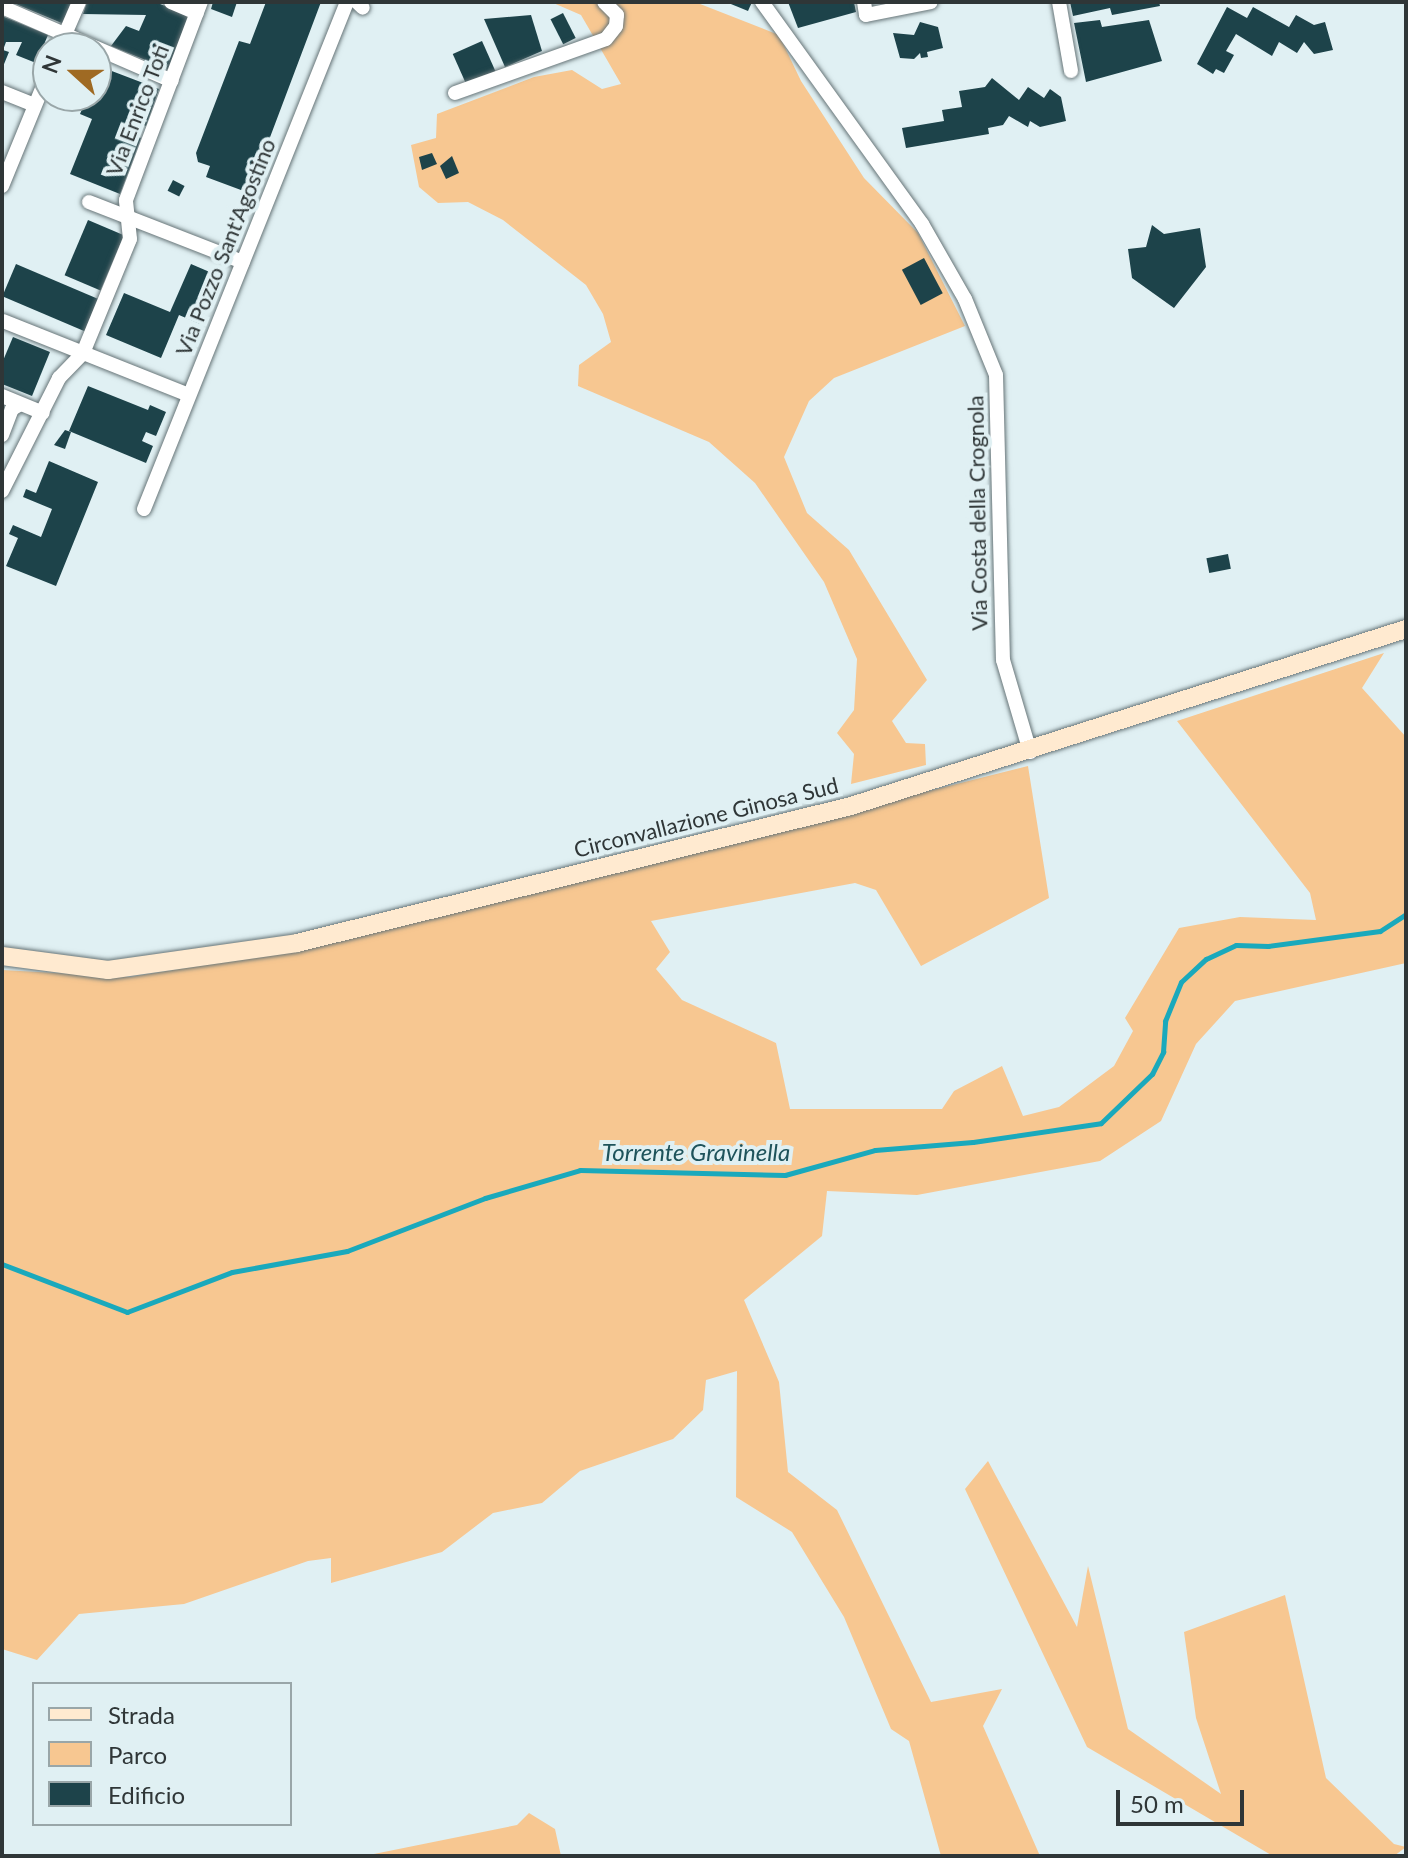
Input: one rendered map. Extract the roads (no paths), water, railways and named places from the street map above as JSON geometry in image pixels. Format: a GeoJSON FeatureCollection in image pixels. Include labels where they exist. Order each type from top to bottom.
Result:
{"type":"FeatureCollection","features":[{"type":"Feature","properties":{"kind":"main road","name":"Circonvallazione Ginosa Sud"},"geometry":{"type":"LineString","coordinates":[[2,956],[108,970],[297,943],[851,806],[1030,752],[1406,629]]}},
{"type":"Feature","properties":{"kind":"street"},"geometry":{"type":"LineString","coordinates":[[66,32],[79,2]]}},
{"type":"Feature","properties":{"kind":"street"},"geometry":{"type":"LineString","coordinates":[[171,2],[199,8]]}},
{"type":"Feature","properties":{"kind":"street","name":"Via Pozzo Sant'Agostino"},"geometry":{"type":"LineString","coordinates":[[144,509],[347,2]]}},
{"type":"Feature","properties":{"kind":"street"},"geometry":{"type":"LineString","coordinates":[[455,93],[606,39],[616,26],[617,15],[604,2]]}},
{"type":"Feature","properties":{"kind":"street","name":"Via Costa della Crognola"},"geometry":{"type":"LineString","coordinates":[[762,2],[922,224],[965,299],[996,375],[1003,660],[1030,752]]}},
{"type":"Feature","properties":{"kind":"street"},"geometry":{"type":"LineString","coordinates":[[865,8],[931,2]]}},
{"type":"Feature","properties":{"kind":"street"},"geometry":{"type":"LineString","coordinates":[[1059,2],[1071,71]]}},
{"type":"Feature","properties":{"kind":"street"},"geometry":{"type":"LineString","coordinates":[[2,7],[46,32]]}},
{"type":"Feature","properties":{"kind":"street","name":"Via Enrico Toti"},"geometry":{"type":"LineString","coordinates":[[2,491],[59,378],[83,353],[130,239],[126,200],[199,8]]}},
{"type":"Feature","properties":{"kind":"street"},"geometry":{"type":"LineString","coordinates":[[112,59],[172,81]]}},
{"type":"Feature","properties":{"kind":"street"},"geometry":{"type":"LineString","coordinates":[[2,92],[32,104]]}},
{"type":"Feature","properties":{"kind":"street"},"geometry":{"type":"LineString","coordinates":[[3,181],[32,112]]}},
{"type":"Feature","properties":{"kind":"street"},"geometry":{"type":"LineString","coordinates":[[89,202],[243,262]]}},
{"type":"Feature","properties":{"kind":"street"},"geometry":{"type":"LineString","coordinates":[[3,321],[189,395]]}},
{"type":"Feature","properties":{"kind":"street"},"geometry":{"type":"LineString","coordinates":[[2,396],[43,413]]}},
{"type":"Feature","properties":{"kind":"street"},"geometry":{"type":"LineString","coordinates":[[2,435],[12,409],[19,405]]}},
{"type":"Feature","properties":{"kind":"waterway","name":"Torrente Gravinella"},"geometry":{"type":"LineString","coordinates":[[2,1264],[127,1312],[232,1272],[347,1251],[485,1198],[580,1170],[785,1175],[875,1150],[973,1142],[1101,1123],[1152,1074],[1163,1052],[1165,1021],[1181,982],[1206,959],[1236,945],[1268,946],[1380,931],[1406,914]]}}]}
